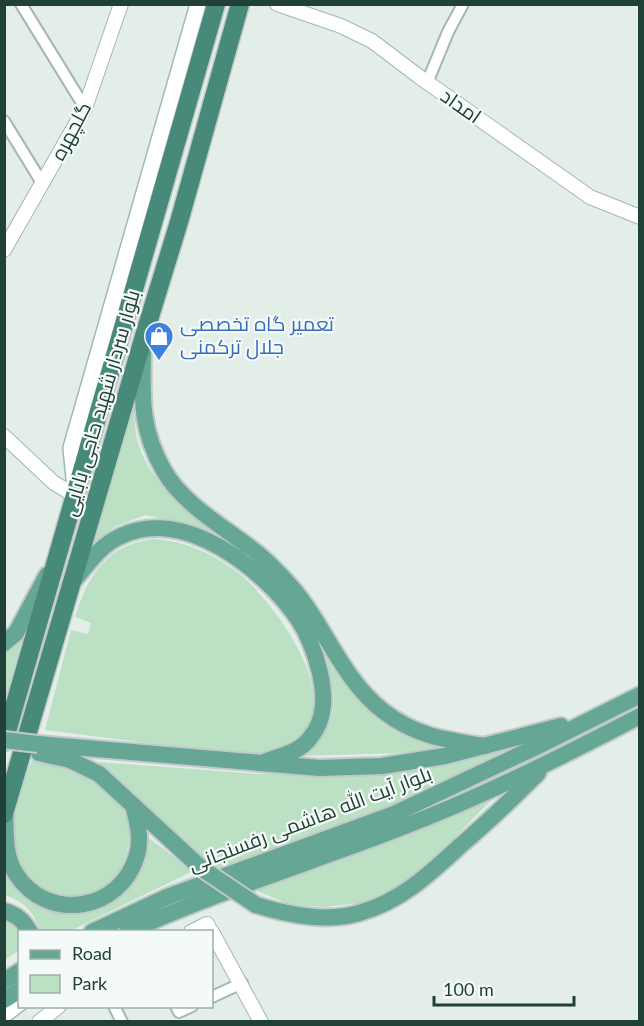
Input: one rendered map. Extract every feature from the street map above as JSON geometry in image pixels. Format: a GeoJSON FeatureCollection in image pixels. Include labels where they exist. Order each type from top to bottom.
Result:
{"type":"FeatureCollection","features":[{"type":"Feature","properties":{"kind":"highway","name":"بلوار سردار شهید حاجی بابایی"},"geometry":{"type":"LineString","coordinates":[[4,741],[76,496],[141,234],[156,213],[216,4]]}},
{"type":"Feature","properties":{"kind":"highway","name":"بلوار سردار شهید حاجی بابایی"},"geometry":{"type":"LineString","coordinates":[[5,812],[179,222],[240,4]]}},
{"type":"Feature","properties":{"kind":"highway"},"geometry":{"type":"LineString","coordinates":[[156,213],[179,222]]}},
{"type":"Feature","properties":{"kind":"main road"},"geometry":{"type":"LineString","coordinates":[[141,234],[198,4]]}},
{"type":"Feature","properties":{"kind":"main road"},"geometry":{"type":"LineString","coordinates":[[144,336],[142,398],[148,437],[165,472],[185,497],[255,550],[286,581],[309,609],[358,687],[381,710],[407,728],[435,738],[484,746]]}},
{"type":"Feature","properties":{"kind":"main road"},"geometry":{"type":"LineString","coordinates":[[72,584],[101,548],[121,535],[149,528],[176,530],[210,542],[242,560],[272,585],[299,620],[317,662],[325,695],[322,716],[310,738],[296,750],[260,764]]}},
{"type":"Feature","properties":{"kind":"main road"},"geometry":{"type":"LineString","coordinates":[[4,643],[16,633],[62,544]]}},
{"type":"Feature","properties":{"kind":"main road","name":"بلوار آیت الله هاشمی رفسنجانی"},"geometry":{"type":"LineString","coordinates":[[96,930],[167,897],[394,814],[639,695]]}},
{"type":"Feature","properties":{"kind":"main road","name":"بلوار آیت الله هاشمی رفسنجانی"},"geometry":{"type":"LineString","coordinates":[[131,930],[172,911],[402,827],[546,765],[639,716]]}},
{"type":"Feature","properties":{"kind":"main road"},"geometry":{"type":"LineString","coordinates":[[4,748],[36,748],[320,768],[382,766],[445,756],[594,718]]}},
{"type":"Feature","properties":{"kind":"main road"},"geometry":{"type":"LineString","coordinates":[[4,741],[36,748],[70,760],[99,774],[201,868],[256,905],[282,913],[315,918],[358,914],[391,901],[428,875],[546,765]]}},
{"type":"Feature","properties":{"kind":"main road"},"geometry":{"type":"LineString","coordinates":[[5,812],[6,846],[14,872],[27,889],[54,902],[80,906],[109,895],[128,877],[138,854],[139,827],[133,805]]}},
{"type":"Feature","properties":{"kind":"main road"},"geometry":{"type":"LineString","coordinates":[[4,911],[15,914],[24,921],[29,930]]}},
{"type":"Feature","properties":{"kind":"main road"},"geometry":{"type":"LineString","coordinates":[[4,1000],[18,991]]}},
{"type":"Feature","properties":{"kind":"main road"},"geometry":{"type":"LineString","coordinates":[[4,1015],[18,1004]]}},
{"type":"Feature","properties":{"kind":"street"},"geometry":{"type":"LineString","coordinates":[[21,4],[85,108]]}},
{"type":"Feature","properties":{"kind":"street","name":"گلچهره"},"geometry":{"type":"LineString","coordinates":[[4,250],[85,108],[121,4]]}},
{"type":"Feature","properties":{"kind":"street","name":"امداد"},"geometry":{"type":"LineString","coordinates":[[277,4],[341,26],[372,41],[590,197],[639,217]]}},
{"type":"Feature","properties":{"kind":"street"},"geometry":{"type":"LineString","coordinates":[[427,82],[462,4]]}},
{"type":"Feature","properties":{"kind":"street"},"geometry":{"type":"LineString","coordinates":[[4,121],[42,183]]}},
{"type":"Feature","properties":{"kind":"street"},"geometry":{"type":"LineString","coordinates":[[4,436],[54,483],[76,496]]}},
{"type":"Feature","properties":{"kind":"street"},"geometry":{"type":"LineString","coordinates":[[195,930],[207,924],[210,930]]}},
{"type":"Feature","properties":{"kind":"street"},"geometry":{"type":"LineString","coordinates":[[213,935],[261,1022]]}},
{"type":"Feature","properties":{"kind":"street"},"geometry":{"type":"LineString","coordinates":[[213,997],[242,984]]}},
{"type":"Feature","properties":{"kind":"street"},"geometry":{"type":"LineString","coordinates":[[39,1022],[56,1008]]}},
{"type":"Feature","properties":{"kind":"street"},"geometry":{"type":"LineString","coordinates":[[115,1008],[122,1022]]}},
{"type":"Feature","properties":{"kind":"green space"},"geometry":{"type":"Polygon","coordinates":[[[133,401],[138,443],[154,474],[164,488],[190,512],[232,545],[183,523],[145,515],[114,527],[92,544],[133,401]]]}},
{"type":"Feature","properties":{"kind":"green space"},"geometry":{"type":"Polygon","coordinates":[[[153,539],[187,545],[217,559],[237,572],[254,587],[285,626],[309,673],[314,697],[312,718],[301,736],[281,749],[248,756],[45,730],[71,630],[88,634],[91,623],[75,617],[86,588],[101,565],[111,556],[137,542],[153,539]]]}},
{"type":"Feature","properties":{"kind":"green space"},"geometry":{"type":"Polygon","coordinates":[[[33,606],[5,738],[5,647],[33,606]]]}},
{"type":"Feature","properties":{"kind":"green space"},"geometry":{"type":"Polygon","coordinates":[[[317,637],[344,682],[365,709],[392,730],[440,748],[396,753],[300,756],[312,747],[327,730],[334,704],[330,676],[317,637]]]}},
{"type":"Feature","properties":{"kind":"green space"},"geometry":{"type":"Polygon","coordinates":[[[536,736],[513,757],[218,878],[135,804],[99,762],[258,774],[383,772],[536,736]]]}},
{"type":"Feature","properties":{"kind":"green space"},"geometry":{"type":"Polygon","coordinates":[[[33,758],[86,771],[103,786],[124,811],[129,842],[123,864],[112,883],[90,897],[75,900],[47,893],[34,884],[16,860],[11,845],[10,822],[12,811],[33,758]]]}},
{"type":"Feature","properties":{"kind":"green space"},"geometry":{"type":"Polygon","coordinates":[[[501,790],[425,868],[384,895],[361,903],[325,907],[290,905],[251,888],[501,790]]]}},
{"type":"Feature","properties":{"kind":"green space"},"geometry":{"type":"Polygon","coordinates":[[[146,836],[193,871],[72,930],[39,930],[27,908],[17,900],[5,895],[4,864],[36,903],[52,910],[86,912],[102,906],[146,836]]]}},
{"type":"Feature","properties":{"kind":"green space"},"geometry":{"type":"Polygon","coordinates":[[[4,918],[18,931],[18,951],[5,960],[4,918]]]}},
{"type":"Feature","properties":{"kind":"place","name":"تعمیر گاه تخصصی جلال ترکمنی"},"geometry":{"type":"Point","coordinates":[159,362]}}]}
